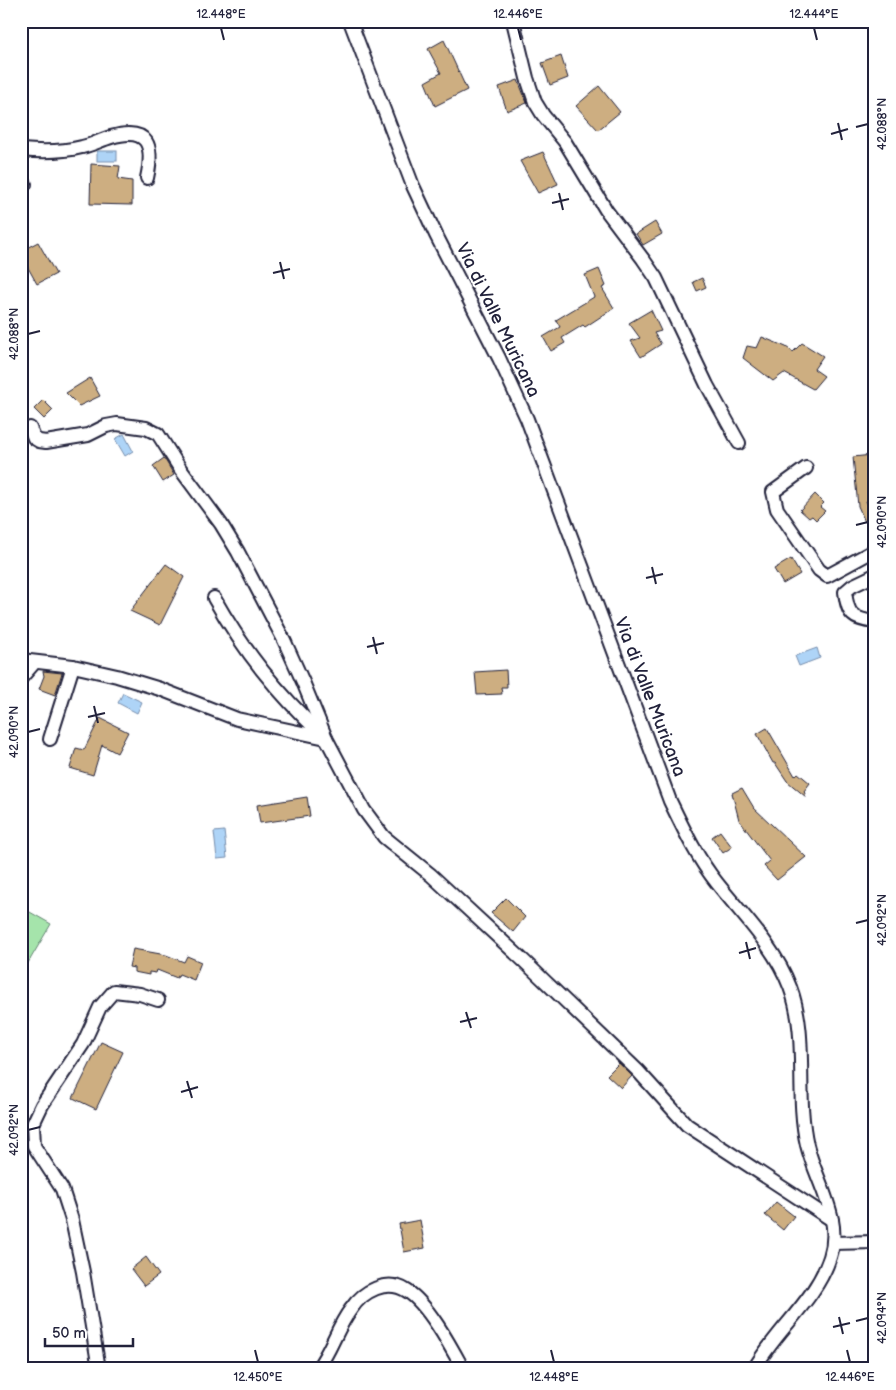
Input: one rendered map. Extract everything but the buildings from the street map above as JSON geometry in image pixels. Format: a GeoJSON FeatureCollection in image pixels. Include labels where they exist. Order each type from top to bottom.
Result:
{"type":"FeatureCollection","features":[{"type":"Feature","properties":{"kind":"street","name":"Via di Valle Muricana"},"geometry":{"type":"LineString","coordinates":[[350,21],[413,186],[436,235],[500,358],[527,420],[670,801],[698,856],[778,961],[794,1000],[798,1022],[802,1112],[807,1143],[832,1220],[834,1243],[828,1262],[815,1287],[769,1345],[754,1369]]}},
{"type":"Feature","properties":{"kind":"street"},"geometry":{"type":"LineString","coordinates":[[513,21],[535,102],[565,142],[606,210],[656,278],[707,385],[739,443]]}},
{"type":"Feature","properties":{"kind":"street"},"geometry":{"type":"LineString","coordinates":[[21,150],[41,152],[62,150],[84,146],[116,136],[134,134],[144,138],[150,147],[151,158],[146,178]]}},
{"type":"Feature","properties":{"kind":"street"},"geometry":{"type":"LineString","coordinates":[[30,428],[34,438],[46,442],[88,435],[106,426],[117,424],[146,428],[158,434],[181,470],[232,541],[284,640],[326,738],[364,810],[384,837],[431,875],[532,969],[637,1070],[687,1125],[832,1220]]}},
{"type":"Feature","properties":{"kind":"street"},"geometry":{"type":"LineString","coordinates":[[806,468],[772,492],[777,509],[819,570],[827,576],[875,550]]}},
{"type":"Feature","properties":{"kind":"street"},"geometry":{"type":"LineString","coordinates":[[875,575],[852,586],[845,592],[847,607],[853,616],[859,620],[875,622]]}},
{"type":"Feature","properties":{"kind":"street"},"geometry":{"type":"LineString","coordinates":[[214,598],[242,644],[261,670],[284,698],[326,738]]}},
{"type":"Feature","properties":{"kind":"street"},"geometry":{"type":"LineString","coordinates":[[21,660],[73,666],[139,682],[245,721],[326,738]]}},
{"type":"Feature","properties":{"kind":"street"},"geometry":{"type":"LineString","coordinates":[[21,678],[35,662]]}},
{"type":"Feature","properties":{"kind":"street"},"geometry":{"type":"LineString","coordinates":[[50,739],[73,666]]}},
{"type":"Feature","properties":{"kind":"street"},"geometry":{"type":"LineString","coordinates":[[99,1369],[83,1272],[72,1220],[62,1189],[34,1146],[33,1124],[42,1105],[83,1044],[100,1007],[114,991],[140,994],[158,1000]]}},
{"type":"Feature","properties":{"kind":"street"},"geometry":{"type":"LineString","coordinates":[[834,1243],[875,1242]]}},
{"type":"Feature","properties":{"kind":"street"},"geometry":{"type":"LineString","coordinates":[[316,1369],[356,1302],[369,1291],[393,1286],[406,1290],[416,1298],[440,1330],[464,1369]]}},
{"type":"Feature","properties":{"kind":"green space"},"geometry":{"type":"Polygon","coordinates":[[[21,907],[51,924],[21,975],[21,907]]]}},
{"type":"Feature","properties":{"kind":"water"},"geometry":{"type":"Polygon","coordinates":[[[97,151],[117,151],[117,161],[97,161],[97,151]]]}},
{"type":"Feature","properties":{"kind":"water"},"geometry":{"type":"Polygon","coordinates":[[[124,434],[133,451],[125,456],[115,439],[124,434]]]}},
{"type":"Feature","properties":{"kind":"water"},"geometry":{"type":"Polygon","coordinates":[[[817,648],[820,658],[799,666],[795,656],[817,648]]]}},
{"type":"Feature","properties":{"kind":"water"},"geometry":{"type":"Polygon","coordinates":[[[123,693],[142,702],[137,713],[118,703],[123,693]]]}},
{"type":"Feature","properties":{"kind":"water"},"geometry":{"type":"Polygon","coordinates":[[[224,831],[227,858],[217,859],[214,832],[224,831]]]}}]}
